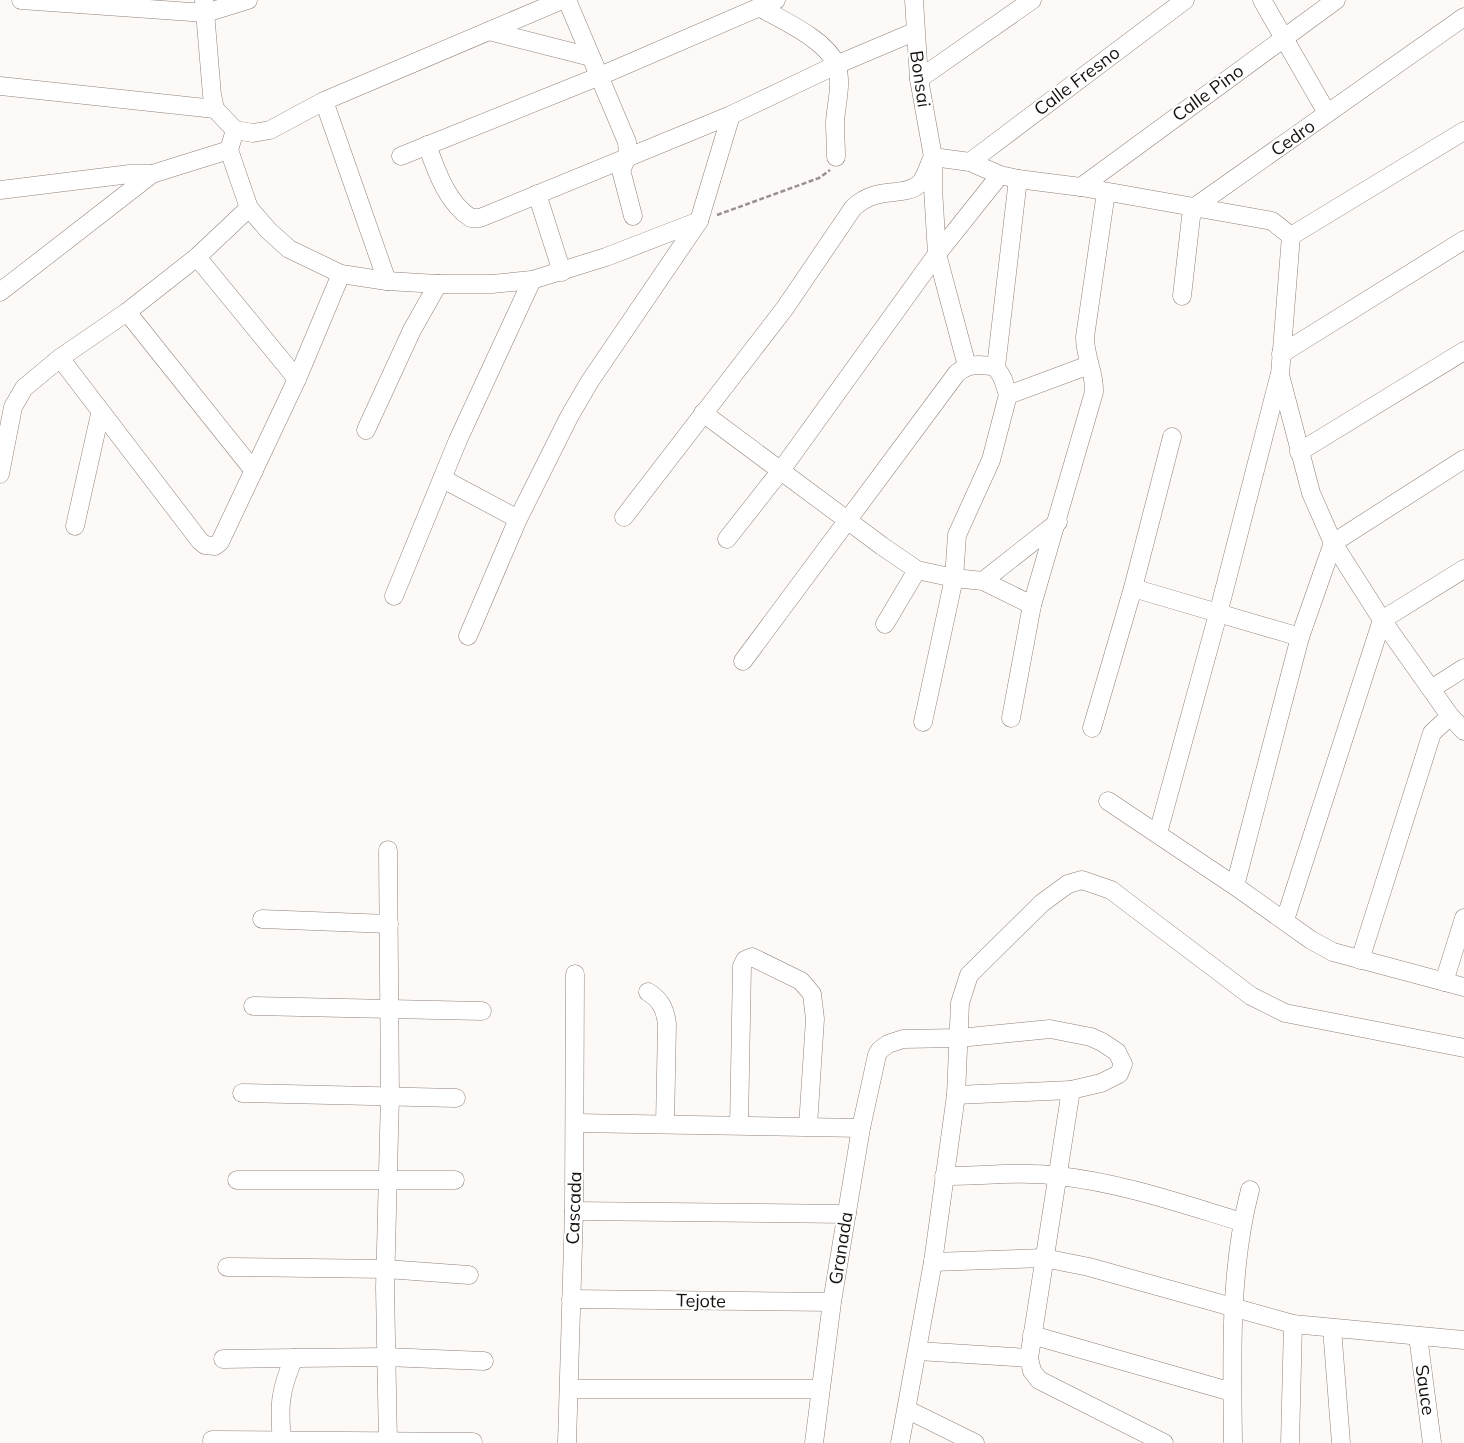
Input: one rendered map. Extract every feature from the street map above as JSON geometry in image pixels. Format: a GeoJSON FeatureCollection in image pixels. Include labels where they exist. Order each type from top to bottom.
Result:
{"type":"FeatureCollection","features":[{"type":"Feature","properties":{"kind":"street"},"geometry":{"type":"LineString","coordinates":[[21,0],[205,6],[248,0]]}},
{"type":"Feature","properties":{"kind":"street"},"geometry":{"type":"LineString","coordinates":[[205,6],[212,95],[215,109],[235,130],[253,133],[270,130],[324,101],[562,0]]}},
{"type":"Feature","properties":{"kind":"street"},"geometry":{"type":"LineString","coordinates":[[567,0],[627,142],[628,156],[621,170],[633,216]]}},
{"type":"Feature","properties":{"kind":"street"},"geometry":{"type":"LineString","coordinates":[[400,156],[600,76],[776,0]]}},
{"type":"Feature","properties":{"kind":"street","name":"Bonsai"},"geometry":{"type":"LineString","coordinates":[[914,0],[914,32],[919,79],[933,157],[936,254],[967,366]]}},
{"type":"Feature","properties":{"kind":"street"},"geometry":{"type":"LineString","coordinates":[[919,79],[1032,0]]}},
{"type":"Feature","properties":{"kind":"street","name":"Calle Fresno"},"geometry":{"type":"LineString","coordinates":[[970,162],[1186,0]]}},
{"type":"Feature","properties":{"kind":"street"},"geometry":{"type":"LineString","coordinates":[[1262,0],[1327,113]]}},
{"type":"Feature","properties":{"kind":"street","name":"Calle Pino"},"geometry":{"type":"LineString","coordinates":[[1081,186],[1336,0]]}},
{"type":"Feature","properties":{"kind":"street"},"geometry":{"type":"LineString","coordinates":[[759,7],[800,30],[816,42],[830,54],[836,65],[839,88],[835,123],[836,157]]}},
{"type":"Feature","properties":{"kind":"street","name":"Cedro"},"geometry":{"type":"LineString","coordinates":[[1196,206],[1464,16]]}},
{"type":"Feature","properties":{"kind":"street"},"geometry":{"type":"LineString","coordinates":[[488,31],[592,56]]}},
{"type":"Feature","properties":{"kind":"street"},"geometry":{"type":"LineString","coordinates":[[427,145],[439,178],[464,214],[471,218],[490,215],[628,156],[731,115],[836,65],[914,32]]}},
{"type":"Feature","properties":{"kind":"street"},"geometry":{"type":"LineString","coordinates":[[0,86],[215,109]]}},
{"type":"Feature","properties":{"kind":"street"},"geometry":{"type":"LineString","coordinates":[[324,101],[387,281]]}},
{"type":"Feature","properties":{"kind":"street"},"geometry":{"type":"LineString","coordinates":[[468,636],[518,519],[542,469],[590,381],[700,221],[731,115]]}},
{"type":"Feature","properties":{"kind":"street"},"geometry":{"type":"LineString","coordinates":[[235,130],[230,150],[249,208],[268,230],[290,249],[341,274],[387,281],[438,284],[492,284],[532,280],[562,272],[700,221]]}},
{"type":"Feature","properties":{"kind":"street"},"geometry":{"type":"LineString","coordinates":[[1291,236],[1464,131]]}},
{"type":"Feature","properties":{"kind":"street"},"geometry":{"type":"LineString","coordinates":[[0,190],[130,174],[152,174],[230,150]]}},
{"type":"Feature","properties":{"kind":"street"},"geometry":{"type":"LineString","coordinates":[[624,517],[785,308],[853,208],[859,202],[876,194],[909,189],[919,184],[933,157],[970,162],[1000,175],[1018,179],[1081,186],[1272,221],[1291,236]]}},
{"type":"Feature","properties":{"kind":"street"},"geometry":{"type":"LineString","coordinates":[[0,292],[152,174]]}},
{"type":"Feature","properties":{"kind":"street"},"geometry":{"type":"LineString","coordinates":[[728,539],[782,469],[936,254],[1000,175]]}},
{"type":"Feature","properties":{"kind":"street"},"geometry":{"type":"LineString","coordinates":[[923,722],[954,578],[957,536],[991,460],[1008,395],[1003,379],[996,367],[1018,179]]}},
{"type":"Feature","properties":{"kind":"street"},"geometry":{"type":"LineString","coordinates":[[1011,718],[1032,605],[1058,522],[1094,392],[1095,380],[1085,353],[1085,337],[1106,192]]}},
{"type":"Feature","properties":{"kind":"street"},"geometry":{"type":"LineString","coordinates":[[537,194],[562,272]]}},
{"type":"Feature","properties":{"kind":"street"},"geometry":{"type":"LineString","coordinates":[[1182,296],[1191,217],[1196,206]]}},
{"type":"Feature","properties":{"kind":"street"},"geometry":{"type":"LineString","coordinates":[[0,474],[17,397],[24,388],[60,358],[127,312],[197,257],[249,208]]}},
{"type":"Feature","properties":{"kind":"street"},"geometry":{"type":"LineString","coordinates":[[1158,833],[1218,614],[1280,375],[1291,236]]}},
{"type":"Feature","properties":{"kind":"street"},"geometry":{"type":"LineString","coordinates":[[1281,354],[1464,240]]}},
{"type":"Feature","properties":{"kind":"street"},"geometry":{"type":"LineString","coordinates":[[197,257],[297,379]]}},
{"type":"Feature","properties":{"kind":"street"},"geometry":{"type":"LineString","coordinates":[[60,358],[100,414],[205,546],[215,546],[220,542],[297,379],[341,274]]}},
{"type":"Feature","properties":{"kind":"street"},"geometry":{"type":"LineString","coordinates":[[394,596],[497,354],[532,280]]}},
{"type":"Feature","properties":{"kind":"street"},"geometry":{"type":"LineString","coordinates":[[366,430],[412,330],[438,284]]}},
{"type":"Feature","properties":{"kind":"street"},"geometry":{"type":"LineString","coordinates":[[127,312],[254,471]]}},
{"type":"Feature","properties":{"kind":"street"},"geometry":{"type":"LineString","coordinates":[[1299,452],[1464,351]]}},
{"type":"Feature","properties":{"kind":"street"},"geometry":{"type":"LineString","coordinates":[[743,662],[957,373],[967,366],[982,364],[996,367]]}},
{"type":"Feature","properties":{"kind":"street"},"geometry":{"type":"LineString","coordinates":[[1008,395],[1089,365]]}},
{"type":"Feature","properties":{"kind":"street"},"geometry":{"type":"LineString","coordinates":[[1280,375],[1311,493],[1333,543],[1382,620],[1450,716],[1464,731]]}},
{"type":"Feature","properties":{"kind":"street"},"geometry":{"type":"LineString","coordinates":[[703,413],[782,469],[917,570],[954,578],[983,581],[1032,605]]}},
{"type":"Feature","properties":{"kind":"street"},"geometry":{"type":"LineString","coordinates":[[76,526],[100,414]]}},
{"type":"Feature","properties":{"kind":"street"},"geometry":{"type":"LineString","coordinates":[[1092,728],[1133,588],[1172,437]]}},
{"type":"Feature","properties":{"kind":"street"},"geometry":{"type":"LineString","coordinates":[[1234,886],[1300,637],[1333,543],[1464,459]]}},
{"type":"Feature","properties":{"kind":"street"},"geometry":{"type":"LineString","coordinates":[[443,479],[518,519]]}},
{"type":"Feature","properties":{"kind":"street"},"geometry":{"type":"LineString","coordinates":[[983,581],[1058,522]]}},
{"type":"Feature","properties":{"kind":"street"},"geometry":{"type":"LineString","coordinates":[[1285,920],[1382,620],[1464,569]]}},
{"type":"Feature","properties":{"kind":"street"},"geometry":{"type":"LineString","coordinates":[[885,624],[917,570]]}},
{"type":"Feature","properties":{"kind":"street"},"geometry":{"type":"LineString","coordinates":[[1133,588],[1300,637]]}},
{"type":"Feature","properties":{"kind":"street"},"geometry":{"type":"LineString","coordinates":[[1431,689],[1464,668]]}},
{"type":"Feature","properties":{"kind":"street"},"geometry":{"type":"LineString","coordinates":[[1360,960],[1432,733],[1450,716]]}},
{"type":"Feature","properties":{"kind":"street"},"geometry":{"type":"LineString","coordinates":[[1108,801],[1158,833],[1311,940],[1333,952],[1464,987]]}},
{"type":"Feature","properties":{"kind":"street"},"geometry":{"type":"LineString","coordinates":[[388,850],[390,1096],[386,1269],[388,1442]]}},
{"type":"Feature","properties":{"kind":"street"},"geometry":{"type":"LineString","coordinates":[[900,1443],[908,1410],[933,1262],[956,1095],[960,1003],[969,975],[1042,903],[1068,884],[1082,880],[1111,890],[1251,996],[1285,1013],[1464,1048]]}},
{"type":"Feature","properties":{"kind":"street"},"geometry":{"type":"LineString","coordinates":[[1444,982],[1464,918]]}},
{"type":"Feature","properties":{"kind":"street"},"geometry":{"type":"LineString","coordinates":[[262,919],[389,924]]}},
{"type":"Feature","properties":{"kind":"street"},"geometry":{"type":"LineString","coordinates":[[739,1125],[742,966],[745,960],[752,957],[801,981],[812,994],[815,1019],[808,1126]]}},
{"type":"Feature","properties":{"kind":"street","name":"Cascada"},"geometry":{"type":"LineString","coordinates":[[567,1443],[576,1123],[575,974]]}},
{"type":"Feature","properties":{"kind":"street"},"geometry":{"type":"LineString","coordinates":[[648,992],[660,1001],[665,1012],[667,1024],[665,1124]]}},
{"type":"Feature","properties":{"kind":"street"},"geometry":{"type":"LineString","coordinates":[[253,1006],[482,1010]]}},
{"type":"Feature","properties":{"kind":"street"},"geometry":{"type":"LineString","coordinates":[[956,1095],[1071,1090],[1101,1083],[1119,1074],[1123,1064],[1121,1058],[1112,1048],[1091,1037],[1050,1029],[959,1038]]}},
{"type":"Feature","properties":{"kind":"street","name":"Granada"},"geometry":{"type":"LineString","coordinates":[[814,1443],[832,1302],[861,1128],[877,1055],[888,1044],[903,1039],[959,1038]]}},
{"type":"Feature","properties":{"kind":"street"},"geometry":{"type":"LineString","coordinates":[[1071,1090],[1032,1335],[1029,1358],[1032,1371],[1039,1380],[1164,1443]]}},
{"type":"Feature","properties":{"kind":"street"},"geometry":{"type":"LineString","coordinates":[[242,1093],[456,1098]]}},
{"type":"Feature","properties":{"kind":"street"},"geometry":{"type":"LineString","coordinates":[[576,1123],[861,1128]]}},
{"type":"Feature","properties":{"kind":"street"},"geometry":{"type":"LineString","coordinates":[[944,1176],[1057,1175],[1098,1181],[1139,1191],[1242,1222]]}},
{"type":"Feature","properties":{"kind":"street"},"geometry":{"type":"LineString","coordinates":[[236,1180],[455,1180]]}},
{"type":"Feature","properties":{"kind":"street"},"geometry":{"type":"LineString","coordinates":[[1233,1443],[1234,1307],[1242,1222],[1250,1190]]}},
{"type":"Feature","properties":{"kind":"street"},"geometry":{"type":"LineString","coordinates":[[574,1211],[847,1214]]}},
{"type":"Feature","properties":{"kind":"street"},"geometry":{"type":"LineString","coordinates":[[933,1262],[1044,1258],[1293,1324],[1464,1340]]}},
{"type":"Feature","properties":{"kind":"street"},"geometry":{"type":"LineString","coordinates":[[227,1267],[386,1269],[469,1275]]}},
{"type":"Feature","properties":{"kind":"street","name":"Tejote"},"geometry":{"type":"LineString","coordinates":[[571,1299],[832,1302]]}},
{"type":"Feature","properties":{"kind":"street"},"geometry":{"type":"LineString","coordinates":[[1290,1443],[1293,1324]]}},
{"type":"Feature","properties":{"kind":"street"},"geometry":{"type":"LineString","coordinates":[[1332,1328],[1341,1443]]}},
{"type":"Feature","properties":{"kind":"street"},"geometry":{"type":"LineString","coordinates":[[1032,1335],[1232,1392]]}},
{"type":"Feature","properties":{"kind":"street","name":"Sauce"},"geometry":{"type":"LineString","coordinates":[[1418,1336],[1432,1443]]}},
{"type":"Feature","properties":{"kind":"street"},"geometry":{"type":"LineString","coordinates":[[918,1351],[1029,1358]]}},
{"type":"Feature","properties":{"kind":"street"},"geometry":{"type":"LineString","coordinates":[[224,1358],[386,1357],[484,1361]]}},
{"type":"Feature","properties":{"kind":"street"},"geometry":{"type":"LineString","coordinates":[[282,1442],[281,1399],[283,1384],[294,1358]]}},
{"type":"Feature","properties":{"kind":"street"},"geometry":{"type":"LineString","coordinates":[[569,1389],[820,1389]]}},
{"type":"Feature","properties":{"kind":"street"},"geometry":{"type":"LineString","coordinates":[[908,1410],[975,1443]]}},
{"type":"Feature","properties":{"kind":"street"},"geometry":{"type":"LineString","coordinates":[[212,1440],[473,1442]]}},
{"type":"Feature","properties":{"kind":"path"},"geometry":{"type":"LineString","coordinates":[[700,221],[819,178],[828,173],[836,157]]}}]}
